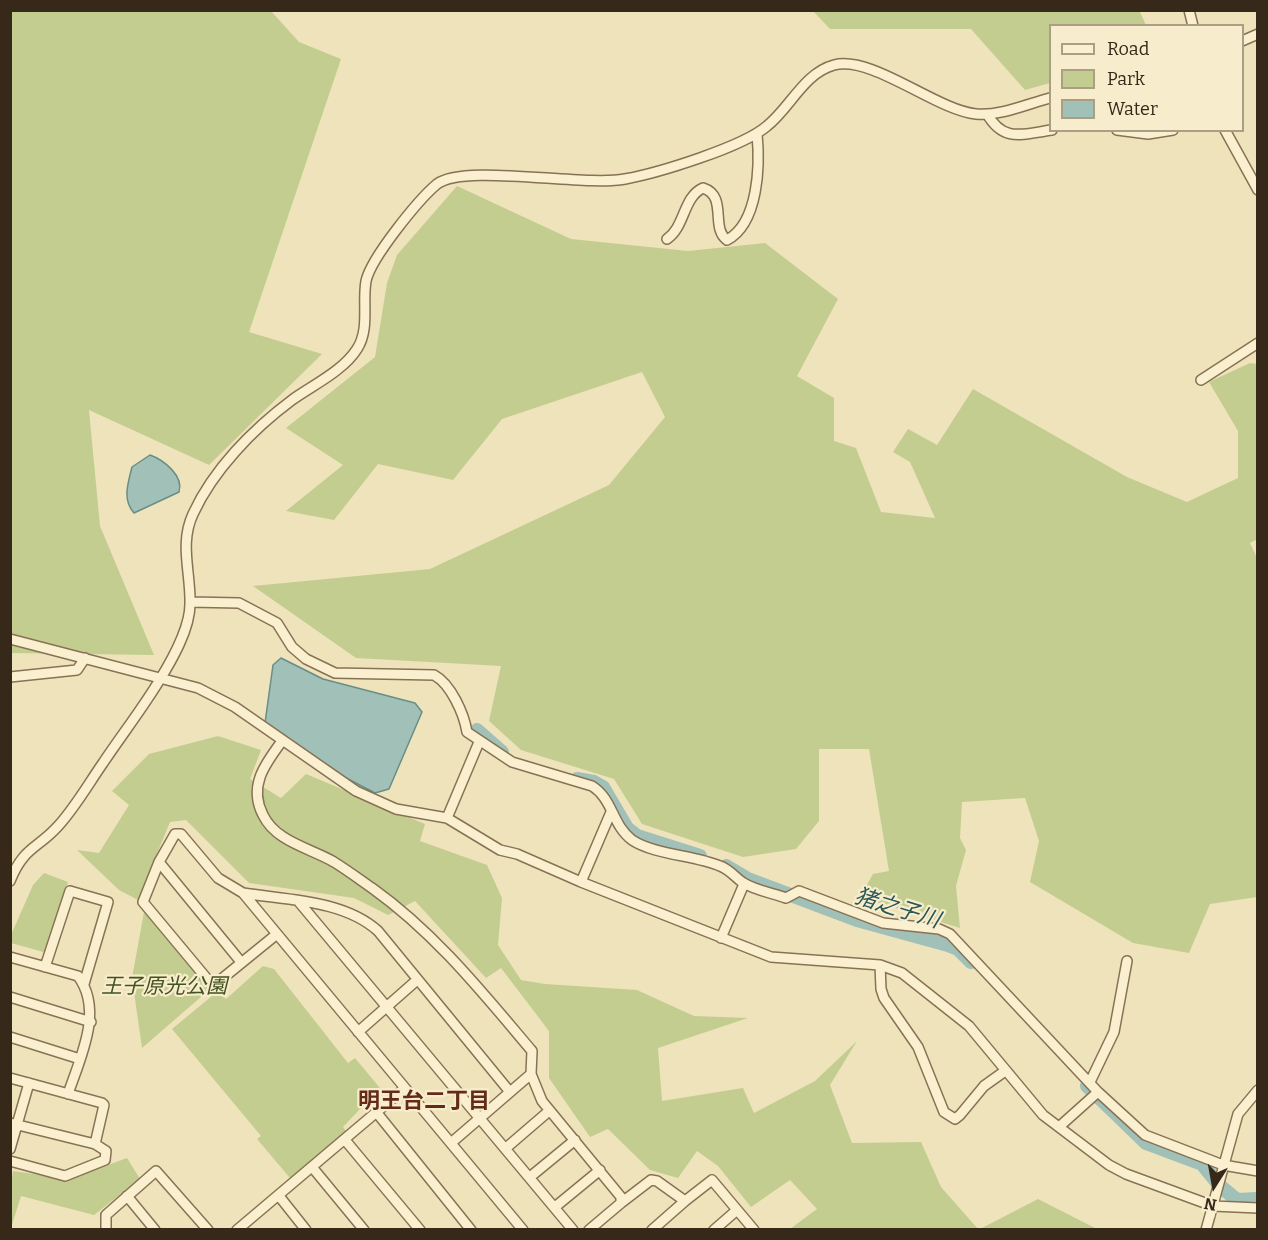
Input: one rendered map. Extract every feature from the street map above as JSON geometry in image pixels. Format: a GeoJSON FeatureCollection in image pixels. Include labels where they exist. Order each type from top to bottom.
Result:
{"type":"FeatureCollection","features":[{"type":"Feature","properties":{"kind":"street"},"geometry":{"type":"LineString","coordinates":[[10,881],[14,860],[63,821],[160,680],[187,625],[190,602],[185,550],[186,535],[194,511],[221,471],[251,436],[290,401],[339,367],[357,349],[364,327],[365,292],[371,265],[435,186],[447,178],[465,175],[580,181],[623,179],[729,146],[757,134],[768,126],[815,75],[824,69],[843,64],[870,71],[957,109],[987,114],[1049,98]]}},
{"type":"Feature","properties":{"kind":"street"},"geometry":{"type":"LineString","coordinates":[[987,114],[1000,132],[1011,135],[1049,130]]}},
{"type":"Feature","properties":{"kind":"street"},"geometry":{"type":"LineString","coordinates":[[1132,132],[1148,134],[1160,132]]}},
{"type":"Feature","properties":{"kind":"street"},"geometry":{"type":"LineString","coordinates":[[1226,132],[1257,190]]}},
{"type":"Feature","properties":{"kind":"street"},"geometry":{"type":"LineString","coordinates":[[667,239],[675,233],[693,195],[704,188],[712,193],[716,200],[720,231],[724,238],[727,240],[741,228],[752,203],[757,178],[757,134]]}},
{"type":"Feature","properties":{"kind":"street"},"geometry":{"type":"LineString","coordinates":[[1201,380],[1257,343]]}},
{"type":"Feature","properties":{"kind":"street"},"geometry":{"type":"LineString","coordinates":[[190,602],[239,603],[277,623],[292,647],[306,659],[335,673],[434,675],[447,686],[467,732],[512,762],[592,786],[603,793],[611,812],[632,840],[648,848],[682,854],[721,866],[744,884],[793,896],[799,891],[882,923],[939,929],[950,934],[1090,1082],[1095,1095],[1145,1135],[1223,1166],[1257,1171]]}},
{"type":"Feature","properties":{"kind":"street"},"geometry":{"type":"LineString","coordinates":[[10,639],[160,680],[198,688],[216,696],[356,791],[374,800],[396,808],[447,818],[487,844],[517,854],[721,938],[785,960],[880,965],[902,973],[955,1012],[1032,1104],[1109,1165],[1126,1174],[1214,1206],[1257,1208]]}},
{"type":"Feature","properties":{"kind":"street"},"geometry":{"type":"LineString","coordinates":[[10,677],[77,670],[85,658]]}},
{"type":"Feature","properties":{"kind":"street"},"geometry":{"type":"LineString","coordinates":[[282,741],[259,774],[257,788],[259,803],[269,826],[277,834],[334,862],[415,920],[448,952],[532,1051],[531,1074],[535,1088],[549,1111],[621,1197],[621,1203]]}},
{"type":"Feature","properties":{"kind":"street"},"geometry":{"type":"LineString","coordinates":[[447,818],[480,742]]}},
{"type":"Feature","properties":{"kind":"street"},"geometry":{"type":"LineString","coordinates":[[581,882],[611,812]]}},
{"type":"Feature","properties":{"kind":"street"},"geometry":{"type":"LineString","coordinates":[[277,934],[213,986],[143,902],[159,862],[175,834],[181,834],[218,878],[243,893],[523,1230]]}},
{"type":"Feature","properties":{"kind":"street"},"geometry":{"type":"LineString","coordinates":[[159,862],[242,962]]}},
{"type":"Feature","properties":{"kind":"street"},"geometry":{"type":"LineString","coordinates":[[721,938],[744,884]]}},
{"type":"Feature","properties":{"kind":"street"},"geometry":{"type":"LineString","coordinates":[[45,967],[70,891],[108,902],[84,984]]}},
{"type":"Feature","properties":{"kind":"street"},"geometry":{"type":"LineString","coordinates":[[243,893],[348,911],[364,919],[378,931],[510,1092]]}},
{"type":"Feature","properties":{"kind":"street"},"geometry":{"type":"LineString","coordinates":[[299,902],[573,1230]]}},
{"type":"Feature","properties":{"kind":"street"},"geometry":{"type":"LineString","coordinates":[[10,957],[78,976],[88,991],[91,1022],[68,1094]]}},
{"type":"Feature","properties":{"kind":"street"},"geometry":{"type":"LineString","coordinates":[[1090,1082],[1114,1032],[1127,961]]}},
{"type":"Feature","properties":{"kind":"street"},"geometry":{"type":"LineString","coordinates":[[880,965],[884,998],[918,1047],[944,1112],[951,1118],[960,1115],[984,1086],[1005,1071]]}},
{"type":"Feature","properties":{"kind":"street"},"geometry":{"type":"LineString","coordinates":[[358,1032],[417,980]]}},
{"type":"Feature","properties":{"kind":"street"},"geometry":{"type":"LineString","coordinates":[[10,997],[91,1022]]}},
{"type":"Feature","properties":{"kind":"street"},"geometry":{"type":"LineString","coordinates":[[10,1037],[80,1059]]}},
{"type":"Feature","properties":{"kind":"street"},"geometry":{"type":"LineString","coordinates":[[451,1143],[531,1074]]}},
{"type":"Feature","properties":{"kind":"street"},"geometry":{"type":"LineString","coordinates":[[10,1078],[104,1106],[95,1144]]}},
{"type":"Feature","properties":{"kind":"street"},"geometry":{"type":"LineString","coordinates":[[10,1149],[14,1124],[29,1083]]}},
{"type":"Feature","properties":{"kind":"street"},"geometry":{"type":"LineString","coordinates":[[237,1230],[405,1088]]}},
{"type":"Feature","properties":{"kind":"street"},"geometry":{"type":"LineString","coordinates":[[1206,1230],[1238,1114],[1257,1090]]}},
{"type":"Feature","properties":{"kind":"street"},"geometry":{"type":"LineString","coordinates":[[1060,1126],[1095,1095]]}},
{"type":"Feature","properties":{"kind":"street"},"geometry":{"type":"LineString","coordinates":[[506,1148],[549,1111]]}},
{"type":"Feature","properties":{"kind":"street"},"geometry":{"type":"LineString","coordinates":[[377,1113],[471,1230]]}},
{"type":"Feature","properties":{"kind":"street"},"geometry":{"type":"LineString","coordinates":[[10,1161],[65,1176],[105,1160],[106,1151],[95,1144],[14,1124]]}},
{"type":"Feature","properties":{"kind":"street"},"geometry":{"type":"LineString","coordinates":[[345,1140],[420,1230]]}},
{"type":"Feature","properties":{"kind":"street"},"geometry":{"type":"LineString","coordinates":[[530,1177],[575,1140]]}},
{"type":"Feature","properties":{"kind":"street"},"geometry":{"type":"LineString","coordinates":[[312,1167],[364,1230]]}},
{"type":"Feature","properties":{"kind":"street"},"geometry":{"type":"LineString","coordinates":[[555,1207],[600,1170]]}},
{"type":"Feature","properties":{"kind":"street"},"geometry":{"type":"LineString","coordinates":[[106,1230],[106,1215],[156,1171],[208,1230]]}},
{"type":"Feature","properties":{"kind":"street"},"geometry":{"type":"LineString","coordinates":[[589,1230],[651,1180],[657,1181],[685,1201]]}},
{"type":"Feature","properties":{"kind":"street"},"geometry":{"type":"LineString","coordinates":[[652,1230],[712,1180],[754,1230]]}},
{"type":"Feature","properties":{"kind":"street"},"geometry":{"type":"LineString","coordinates":[[127,1196],[155,1230]]}},
{"type":"Feature","properties":{"kind":"street"},"geometry":{"type":"LineString","coordinates":[[279,1196],[306,1230]]}},
{"type":"Feature","properties":{"kind":"street"},"geometry":{"type":"LineString","coordinates":[[714,1230],[737,1210]]}},
{"type":"Feature","properties":{"kind":"street"},"geometry":{"type":"LineString","coordinates":[[248,1220],[256,1230]]}},
{"type":"Feature","properties":{"kind":"green space"},"geometry":{"type":"Polygon","coordinates":[[[1139,10],[1146,24],[1049,24],[1049,83],[1025,90],[971,29],[830,29],[813,11],[1139,10]]]}},
{"type":"Feature","properties":{"kind":"green space"},"geometry":{"type":"Polygon","coordinates":[[[11,11],[271,11],[299,42],[341,59],[249,332],[322,354],[209,465],[89,410],[100,526],[154,655],[11,653],[11,11]]]}},
{"type":"Feature","properties":{"kind":"green space"},"geometry":{"type":"Polygon","coordinates":[[[457,186],[571,239],[688,251],[765,243],[838,299],[797,376],[834,398],[834,441],[856,448],[881,512],[935,518],[910,462],[893,452],[908,429],[937,445],[973,389],[1127,477],[1187,502],[1238,478],[1238,431],[1209,382],[1250,363],[1257,364],[1258,539],[1250,543],[1258,560],[1257,897],[1210,904],[1189,953],[1133,943],[1030,882],[1039,841],[1025,798],[962,802],[960,838],[966,850],[956,886],[960,928],[860,897],[873,874],[889,871],[869,749],[819,749],[819,821],[796,849],[743,857],[642,824],[614,779],[521,750],[489,721],[501,666],[356,658],[253,586],[430,569],[609,485],[665,417],[642,372],[502,419],[453,480],[378,464],[334,520],[286,511],[343,465],[286,428],[375,357],[387,283],[397,255],[457,186]]]}},
{"type":"Feature","properties":{"kind":"green space"},"geometry":{"type":"Polygon","coordinates":[[[218,736],[261,750],[250,779],[281,798],[306,774],[425,824],[420,841],[487,865],[502,898],[498,945],[521,980],[545,984],[637,990],[694,1016],[748,1018],[658,1048],[662,1101],[743,1088],[754,1113],[815,1081],[857,1041],[830,1085],[852,1143],[921,1142],[941,1187],[978,1229],[790,1229],[817,1209],[790,1180],[751,1207],[718,1166],[697,1151],[678,1178],[650,1170],[608,1129],[590,1137],[549,1078],[549,1031],[501,968],[486,978],[415,901],[388,915],[354,898],[249,883],[186,820],[170,822],[138,900],[119,890],[77,850],[99,853],[129,805],[112,791],[149,754],[218,736]]]}},
{"type":"Feature","properties":{"kind":"green space"},"geometry":{"type":"Polygon","coordinates":[[[44,873],[68,882],[47,953],[11,943],[11,935],[33,885],[44,873]]]}},
{"type":"Feature","properties":{"kind":"green space","name":"王子原光公園"},"geometry":{"type":"Polygon","coordinates":[[[144,912],[209,990],[142,1048],[132,978],[144,912]]]}},
{"type":"Feature","properties":{"kind":"green space"},"geometry":{"type":"Polygon","coordinates":[[[263,966],[274,969],[348,1063],[355,1058],[380,1088],[343,1127],[346,1131],[290,1178],[257,1139],[261,1136],[172,1029],[218,991],[226,999],[263,966]]]}},
{"type":"Feature","properties":{"kind":"green space"},"geometry":{"type":"Polygon","coordinates":[[[127,1158],[140,1179],[94,1215],[21,1196],[11,1228],[13,1171],[70,1179],[127,1158]]]}},
{"type":"Feature","properties":{"kind":"green space"},"geometry":{"type":"Polygon","coordinates":[[[1038,1199],[1097,1229],[980,1229],[1038,1199]]]}},
{"type":"Feature","properties":{"kind":"water"},"geometry":{"type":"Polygon","coordinates":[[[150,455],[172,469],[179,480],[179,492],[134,513],[127,497],[132,467],[150,455]]]}},
{"type":"Feature","properties":{"kind":"water"},"geometry":{"type":"Polygon","coordinates":[[[281,658],[323,679],[415,703],[422,712],[389,789],[375,793],[348,779],[265,723],[273,665],[281,658]]]}},
{"type":"Feature","properties":{"kind":"waterway","name":"猪之子川"},"geometry":{"type":"LineString","coordinates":[[477,730],[502,752]]}},
{"type":"Feature","properties":{"kind":"waterway","name":"猪之子川"},"geometry":{"type":"LineString","coordinates":[[577,779],[594,782],[603,787],[627,828],[637,836],[700,856]]}},
{"type":"Feature","properties":{"kind":"waterway","name":"猪之子川"},"geometry":{"type":"LineString","coordinates":[[726,866],[748,879],[857,920],[948,945],[958,949],[971,962]]}},
{"type":"Feature","properties":{"kind":"waterway","name":"猪之子川"},"geometry":{"type":"LineString","coordinates":[[1087,1086],[1146,1143],[1202,1164],[1220,1186],[1237,1200],[1258,1199]]}},
{"type":"Feature","properties":{"kind":"district","name":"明王台二丁目"},"geometry":{"type":"Point","coordinates":[424,1102]}}]}
